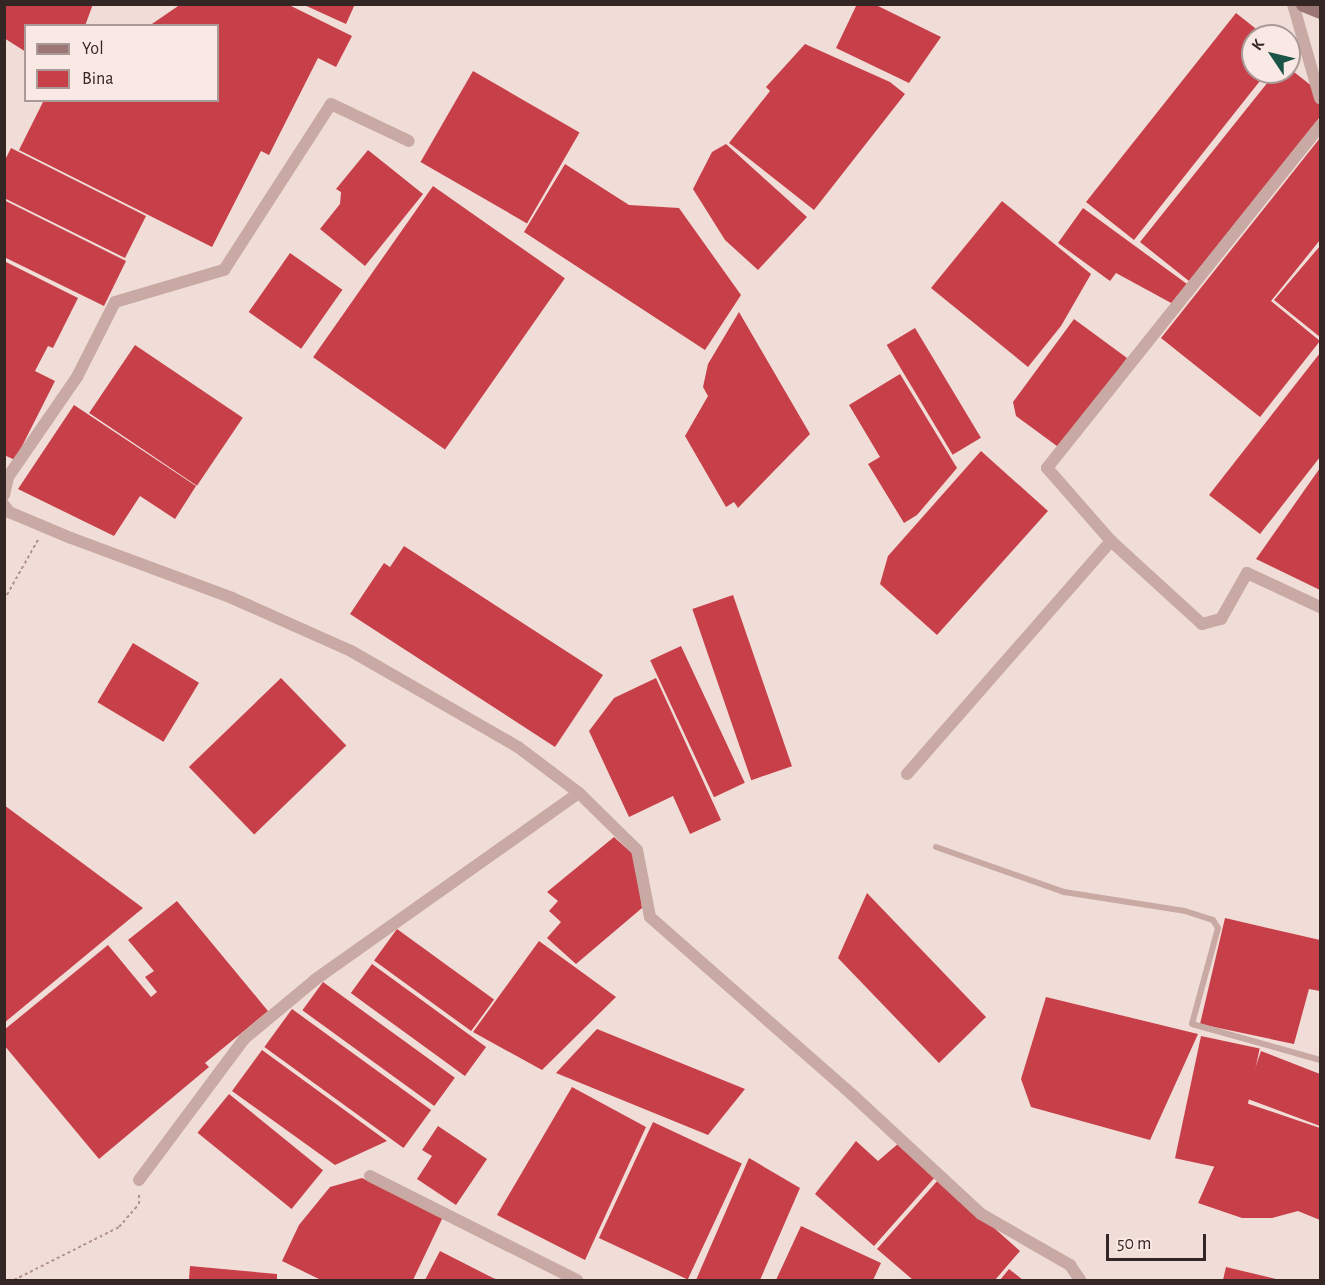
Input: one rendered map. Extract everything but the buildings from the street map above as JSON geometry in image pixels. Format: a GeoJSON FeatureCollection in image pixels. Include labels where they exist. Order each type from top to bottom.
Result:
{"type":"FeatureCollection","features":[{"type":"Feature","properties":{"kind":"street"},"geometry":{"type":"LineString","coordinates":[[1293,4],[1320,98]]}},
{"type":"Feature","properties":{"kind":"street"},"geometry":{"type":"LineString","coordinates":[[1303,4],[1320,12]]}},
{"type":"Feature","properties":{"kind":"street"},"geometry":{"type":"LineString","coordinates":[[4,495],[8,477],[77,376],[115,302],[224,270],[331,104],[409,141]]}},
{"type":"Feature","properties":{"kind":"street"},"geometry":{"type":"LineString","coordinates":[[1320,126],[1047,468],[1111,541],[1202,624],[1221,619],[1247,573],[1320,607]]}},
{"type":"Feature","properties":{"kind":"street"},"geometry":{"type":"LineString","coordinates":[[6,509],[45,527],[232,598],[351,651],[518,747],[579,794],[637,850],[650,917],[846,1089],[981,1214],[1070,1265],[1080,1281]]}},
{"type":"Feature","properties":{"kind":"street"},"geometry":{"type":"LineString","coordinates":[[907,774],[1111,541]]}},
{"type":"Feature","properties":{"kind":"street"},"geometry":{"type":"LineString","coordinates":[[139,1180],[244,1039],[316,979],[579,794]]}},
{"type":"Feature","properties":{"kind":"street"},"geometry":{"type":"LineString","coordinates":[[370,1176],[578,1281]]}},
{"type":"Feature","properties":{"kind":"lane"},"geometry":{"type":"LineString","coordinates":[[936,847],[1064,892],[1185,911],[1213,921],[1218,928],[1192,1024],[1320,1059]]}},
{"type":"Feature","properties":{"kind":"path"},"geometry":{"type":"LineString","coordinates":[[4,600],[45,527]]}},
{"type":"Feature","properties":{"kind":"path"},"geometry":{"type":"LineString","coordinates":[[14,1281],[119,1227],[139,1204],[139,1180]]}}]}
